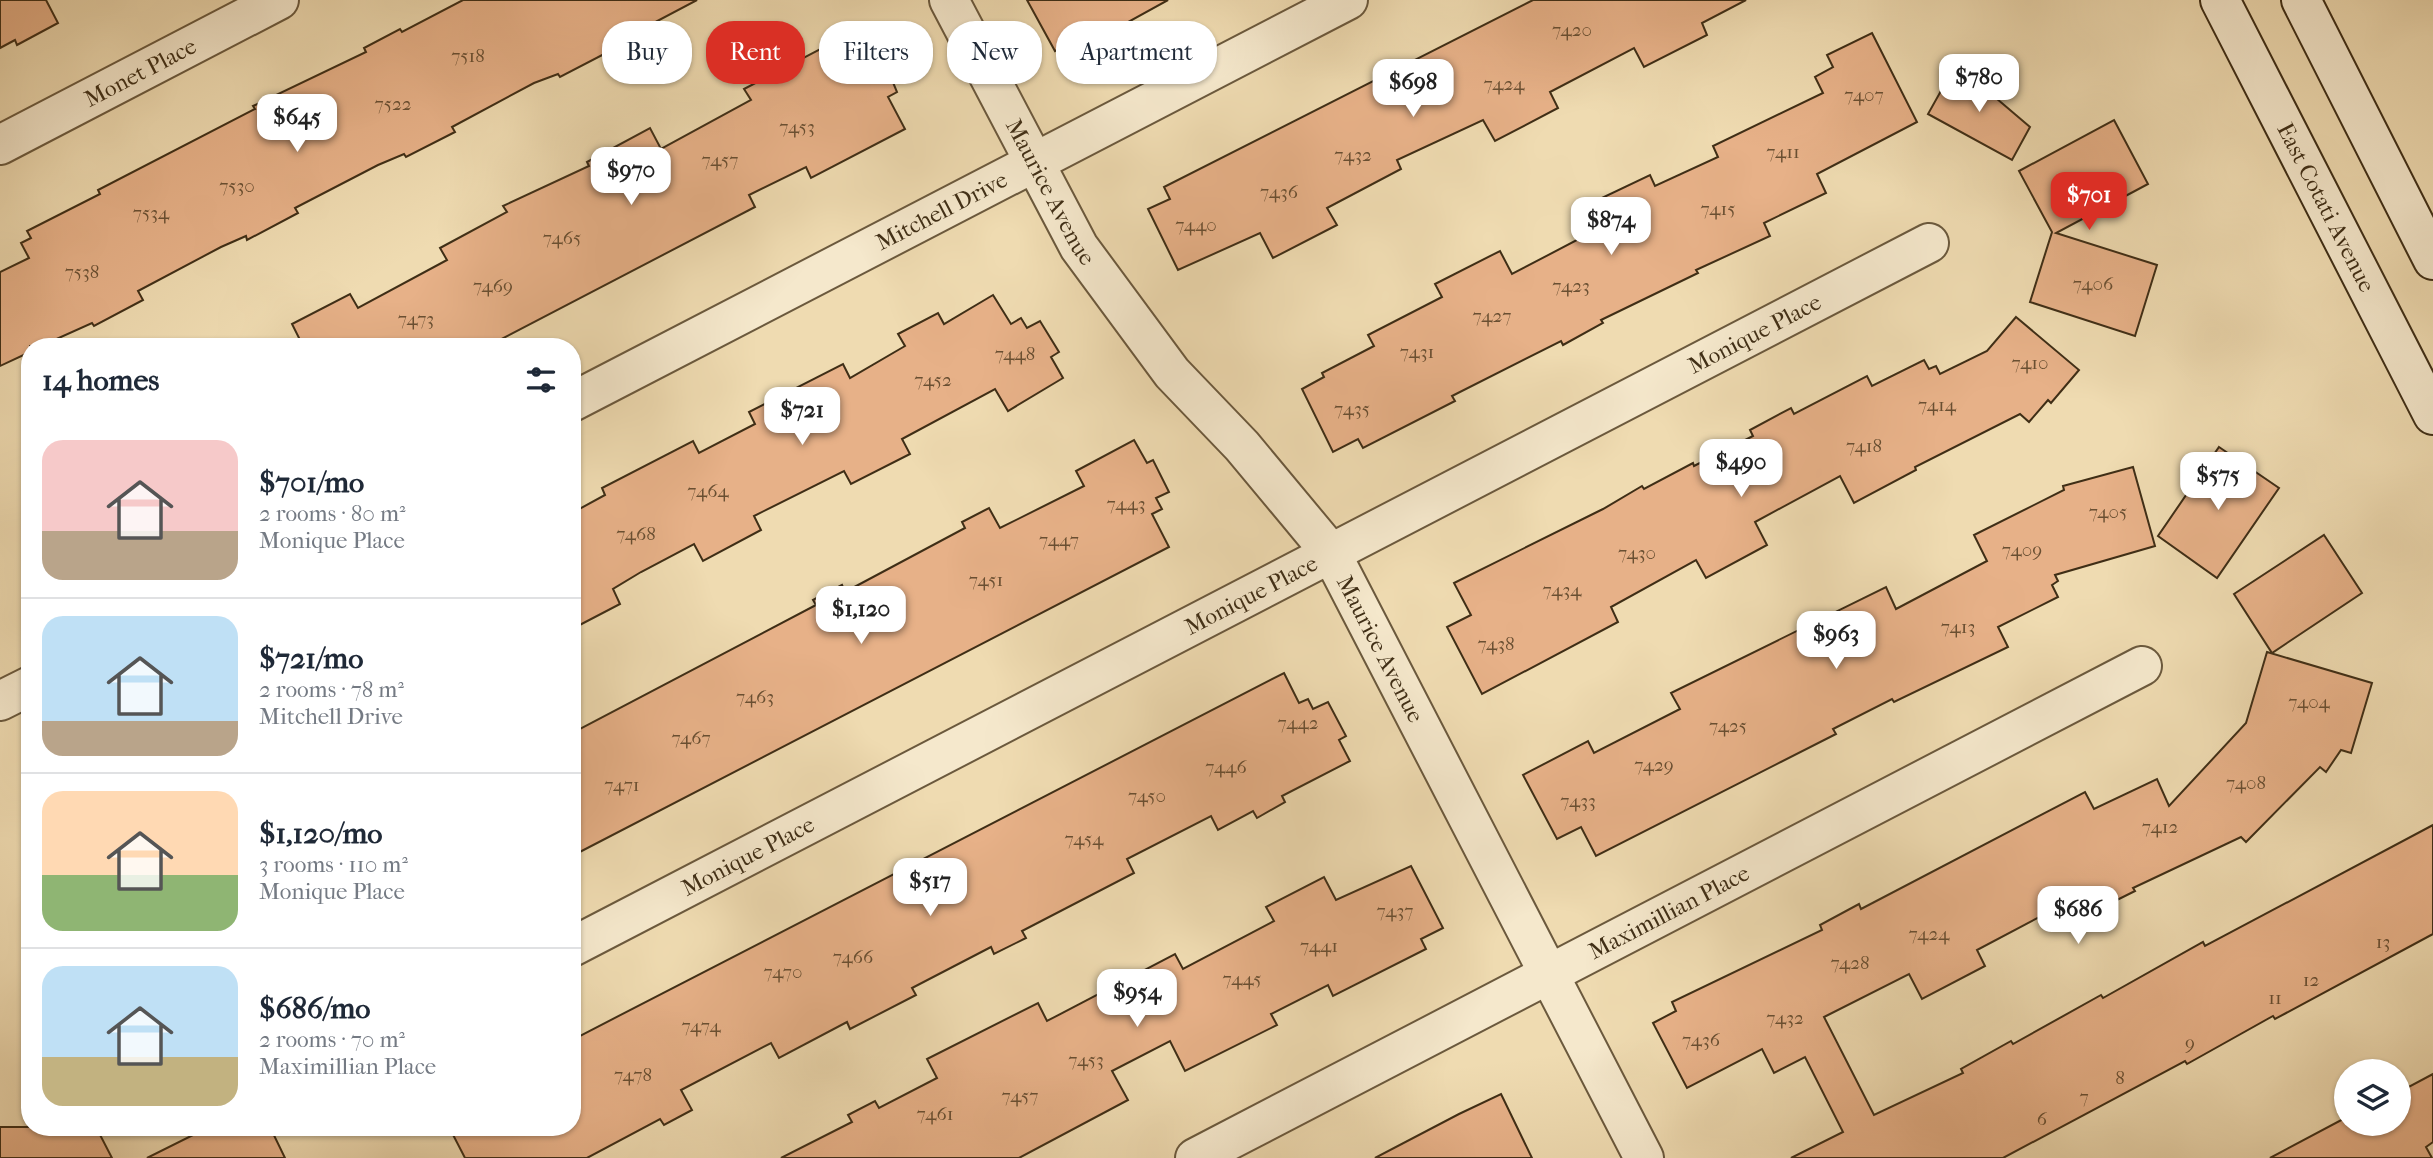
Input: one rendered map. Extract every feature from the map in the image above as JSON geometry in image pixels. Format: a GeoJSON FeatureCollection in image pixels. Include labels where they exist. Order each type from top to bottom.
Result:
{"type":"FeatureCollection","features":[{"type":"Feature","properties":{"kind":"street","name":"Monet Place"},"geometry":{"type":"LineString","coordinates":[[0,145],[279,0]]}},
{"type":"Feature","properties":{"kind":"street","name":"Maurice Avenue"},"geometry":{"type":"LineString","coordinates":[[949,0],[1079,247],[1172,373],[1242,446],[1331,553],[1644,1158]]}},
{"type":"Feature","properties":{"kind":"street","name":"Mitchell Drive"},"geometry":{"type":"LineString","coordinates":[[581,397],[1032,161],[1348,0]]}},
{"type":"Feature","properties":{"kind":"street","name":"East Cotati Avenue"},"geometry":{"type":"LineString","coordinates":[[2220,0],[2433,415]]}},
{"type":"Feature","properties":{"kind":"street"},"geometry":{"type":"LineString","coordinates":[[2301,0],[2433,260]]}},
{"type":"Feature","properties":{"kind":"street","name":"Monique Place"},"geometry":{"type":"LineString","coordinates":[[581,942],[1929,243]]}},
{"type":"Feature","properties":{"kind":"street","name":"Maximillian Place"},"geometry":{"type":"LineString","coordinates":[[1195,1158],[2142,666]]}},
{"type":"Feature","properties":{"kind":"street"},"geometry":{"type":"LineString","coordinates":[[0,701],[21,690]]}},
{"type":"Feature","properties":{"kind":"building"},"geometry":{"type":"Polygon","coordinates":[[[0,0],[46,0],[58,23],[17,45],[15,40],[0,48],[0,0]]]}},
{"type":"Feature","properties":{"kind":"building"},"geometry":{"type":"Polygon","coordinates":[[[463,0],[697,0],[657,21],[602,21],[602,55],[560,77],[558,74],[534,83],[452,127],[455,132],[406,157],[404,154],[378,165],[295,208],[298,213],[247,240],[246,236],[221,247],[138,291],[143,300],[94,326],[92,323],[59,338],[21,338],[21,356],[0,366],[0,272],[29,258],[21,243],[31,238],[27,231],[100,194],[98,190],[255,109],[253,106],[366,52],[364,48],[400,29],[402,32],[463,0]]]}},
{"type":"Feature","properties":{"kind":"building"},"geometry":{"type":"Polygon","coordinates":[[[1027,0],[1168,0],[1130,21],[1056,21],[1055,51],[1042,27],[1042,21],[1039,21],[1027,0]]]}},
{"type":"Feature","properties":{"kind":"building"},"geometry":{"type":"Polygon","coordinates":[[[1533,0],[1746,0],[1702,23],[1707,35],[1644,67],[1634,48],[1550,92],[1558,108],[1495,141],[1483,120],[1397,160],[1401,169],[1327,208],[1337,225],[1273,258],[1260,233],[1178,270],[1148,209],[1170,199],[1164,187],[1533,0]]]}},
{"type":"Feature","properties":{"kind":"building"},"geometry":{"type":"Polygon","coordinates":[[[1872,33],[1917,122],[1817,174],[1826,193],[1764,223],[1770,236],[1696,270],[1698,273],[1601,320],[1603,323],[1563,345],[1561,341],[1452,396],[1455,401],[1363,448],[1358,439],[1333,452],[1302,389],[1324,377],[1322,373],[1374,346],[1368,335],[1442,297],[1435,284],[1500,251],[1512,274],[1596,230],[1585,206],[1650,175],[1655,186],[1718,157],[1713,146],[1823,93],[1815,77],[1833,67],[1827,55],[1872,33]]]}},
{"type":"Feature","properties":{"kind":"building"},"geometry":{"type":"Polygon","coordinates":[[[819,50],[819,84],[894,84],[897,92],[888,97],[905,129],[811,178],[806,167],[749,195],[755,207],[503,338],[299,338],[292,324],[350,294],[358,308],[447,260],[440,248],[507,212],[503,206],[589,166],[587,162],[650,128],[661,149],[751,100],[744,89],[754,84],[805,84],[805,57],[819,50]]]}},
{"type":"Feature","properties":{"kind":"building"},"geometry":{"type":"Polygon","coordinates":[[[1956,64],[2030,127],[2012,160],[1928,114],[1956,64]]]}},
{"type":"Feature","properties":{"kind":"building"},"geometry":{"type":"Polygon","coordinates":[[[2114,120],[2148,184],[2056,233],[2157,265],[2135,336],[2030,302],[2052,232],[2019,171],[2114,120]]]}},
{"type":"Feature","properties":{"kind":"building"},"geometry":{"type":"Polygon","coordinates":[[[993,295],[1011,324],[1021,318],[1027,328],[1040,321],[1059,352],[1051,357],[1063,378],[1008,411],[995,389],[902,439],[910,454],[851,484],[844,471],[754,516],[761,530],[703,561],[694,544],[641,572],[613,589],[620,604],[581,624],[581,508],[605,495],[602,488],[693,441],[699,453],[755,424],[749,412],[843,364],[850,378],[905,346],[898,334],[938,313],[944,324],[993,295]]]}},
{"type":"Feature","properties":{"kind":"building"},"geometry":{"type":"Polygon","coordinates":[[[2016,317],[2079,370],[2051,403],[2048,400],[2029,422],[2020,414],[1915,467],[1916,470],[1854,503],[1840,476],[1755,522],[1767,545],[1706,578],[1696,560],[1611,607],[1618,622],[1482,694],[1447,627],[1471,615],[1454,583],[1603,509],[1642,486],[1644,489],[1753,436],[1750,430],[1791,408],[1794,414],[1867,376],[1872,386],[1924,360],[1929,369],[1936,366],[1940,374],[1987,351],[2016,317]]]}},
{"type":"Feature","properties":{"kind":"building"},"geometry":{"type":"Polygon","coordinates":[[[1134,440],[1147,463],[1153,460],[1169,492],[1156,498],[1162,509],[1152,514],[1169,547],[581,851],[581,728],[816,605],[813,600],[842,585],[845,592],[965,528],[962,522],[989,508],[1000,528],[1084,486],[1076,471],[1134,440]]]}},
{"type":"Feature","properties":{"kind":"building"},"geometry":{"type":"Polygon","coordinates":[[[2219,447],[2279,488],[2217,578],[2158,536],[2219,447]]]}},
{"type":"Feature","properties":{"kind":"building"},"geometry":{"type":"Polygon","coordinates":[[[2133,467],[2155,546],[2055,575],[2058,581],[2052,585],[2058,597],[1998,627],[2008,647],[1894,702],[1892,699],[1833,729],[1836,734],[1596,856],[1581,827],[1557,839],[1523,775],[1588,741],[1594,753],[1680,709],[1671,693],[1886,587],[1896,609],[1987,561],[1974,535],[2064,490],[2063,486],[2133,467]]]}},
{"type":"Feature","properties":{"kind":"building"},"geometry":{"type":"Polygon","coordinates":[[[2324,535],[2362,593],[2272,653],[2234,594],[2324,535]]]}},
{"type":"Feature","properties":{"kind":"building"},"geometry":{"type":"Polygon","coordinates":[[[2267,652],[2372,683],[2351,753],[2341,750],[2326,772],[2320,767],[2246,842],[2241,837],[2133,888],[2135,891],[2071,923],[2062,905],[1977,950],[1985,966],[1922,999],[1909,974],[1824,1017],[1874,1115],[1963,1073],[1961,1069],[2011,1041],[2013,1044],[2101,995],[2103,998],[2203,942],[2205,946],[2433,825],[2433,934],[2275,1019],[2273,1016],[2187,1064],[2185,1061],[2003,1158],[1791,1158],[1843,1132],[1805,1057],[1774,1073],[1762,1049],[1687,1088],[1653,1023],[1676,1011],[1672,1002],[1822,930],[1820,925],[1859,904],[1861,909],[2085,792],[2094,809],[2157,779],[2169,806],[2246,723],[2267,652]]]}},
{"type":"Feature","properties":{"kind":"building"},"geometry":{"type":"Polygon","coordinates":[[[1284,673],[1299,703],[1308,699],[1313,709],[1328,702],[1346,736],[1339,740],[1350,761],[1282,796],[1285,802],[1257,818],[1253,811],[1218,830],[1211,816],[1127,859],[1134,873],[1022,931],[1026,938],[994,954],[991,947],[912,988],[916,995],[850,1029],[847,1022],[779,1058],[771,1043],[681,1090],[692,1110],[664,1125],[660,1119],[587,1158],[465,1158],[454,1136],[581,1136],[581,1035],[1284,673]]]}},
{"type":"Feature","properties":{"kind":"building"},"geometry":{"type":"Polygon","coordinates":[[[1411,866],[1443,928],[1421,939],[1426,949],[1333,996],[1328,985],[1271,1014],[1277,1025],[1185,1071],[1170,1041],[1112,1071],[1128,1100],[1019,1158],[781,1158],[852,1122],[848,1115],[875,1101],[879,1108],[937,1078],[927,1059],[1038,1003],[1047,1021],[1175,954],[1183,969],[1274,921],[1266,907],[1324,877],[1336,900],[1411,866]]]}},
{"type":"Feature","properties":{"kind":"building"},"geometry":{"type":"Polygon","coordinates":[[[2433,1074],[2433,1142],[2426,1147],[2432,1158],[2270,1158],[2334,1124],[2334,1136],[2411,1136],[2411,1086],[2433,1074]]]}},
{"type":"Feature","properties":{"kind":"building"},"geometry":{"type":"Polygon","coordinates":[[[1501,1094],[1532,1158],[1375,1158],[1459,1114],[1501,1094]]]}},
{"type":"Feature","properties":{"kind":"building"},"geometry":{"type":"Polygon","coordinates":[[[0,1127],[21,1127],[21,1136],[101,1136],[112,1158],[0,1158],[0,1127]]]}},
{"type":"Feature","properties":{"kind":"building"},"geometry":{"type":"Polygon","coordinates":[[[191,1136],[274,1136],[285,1158],[147,1158],[191,1136]]]}}]}
